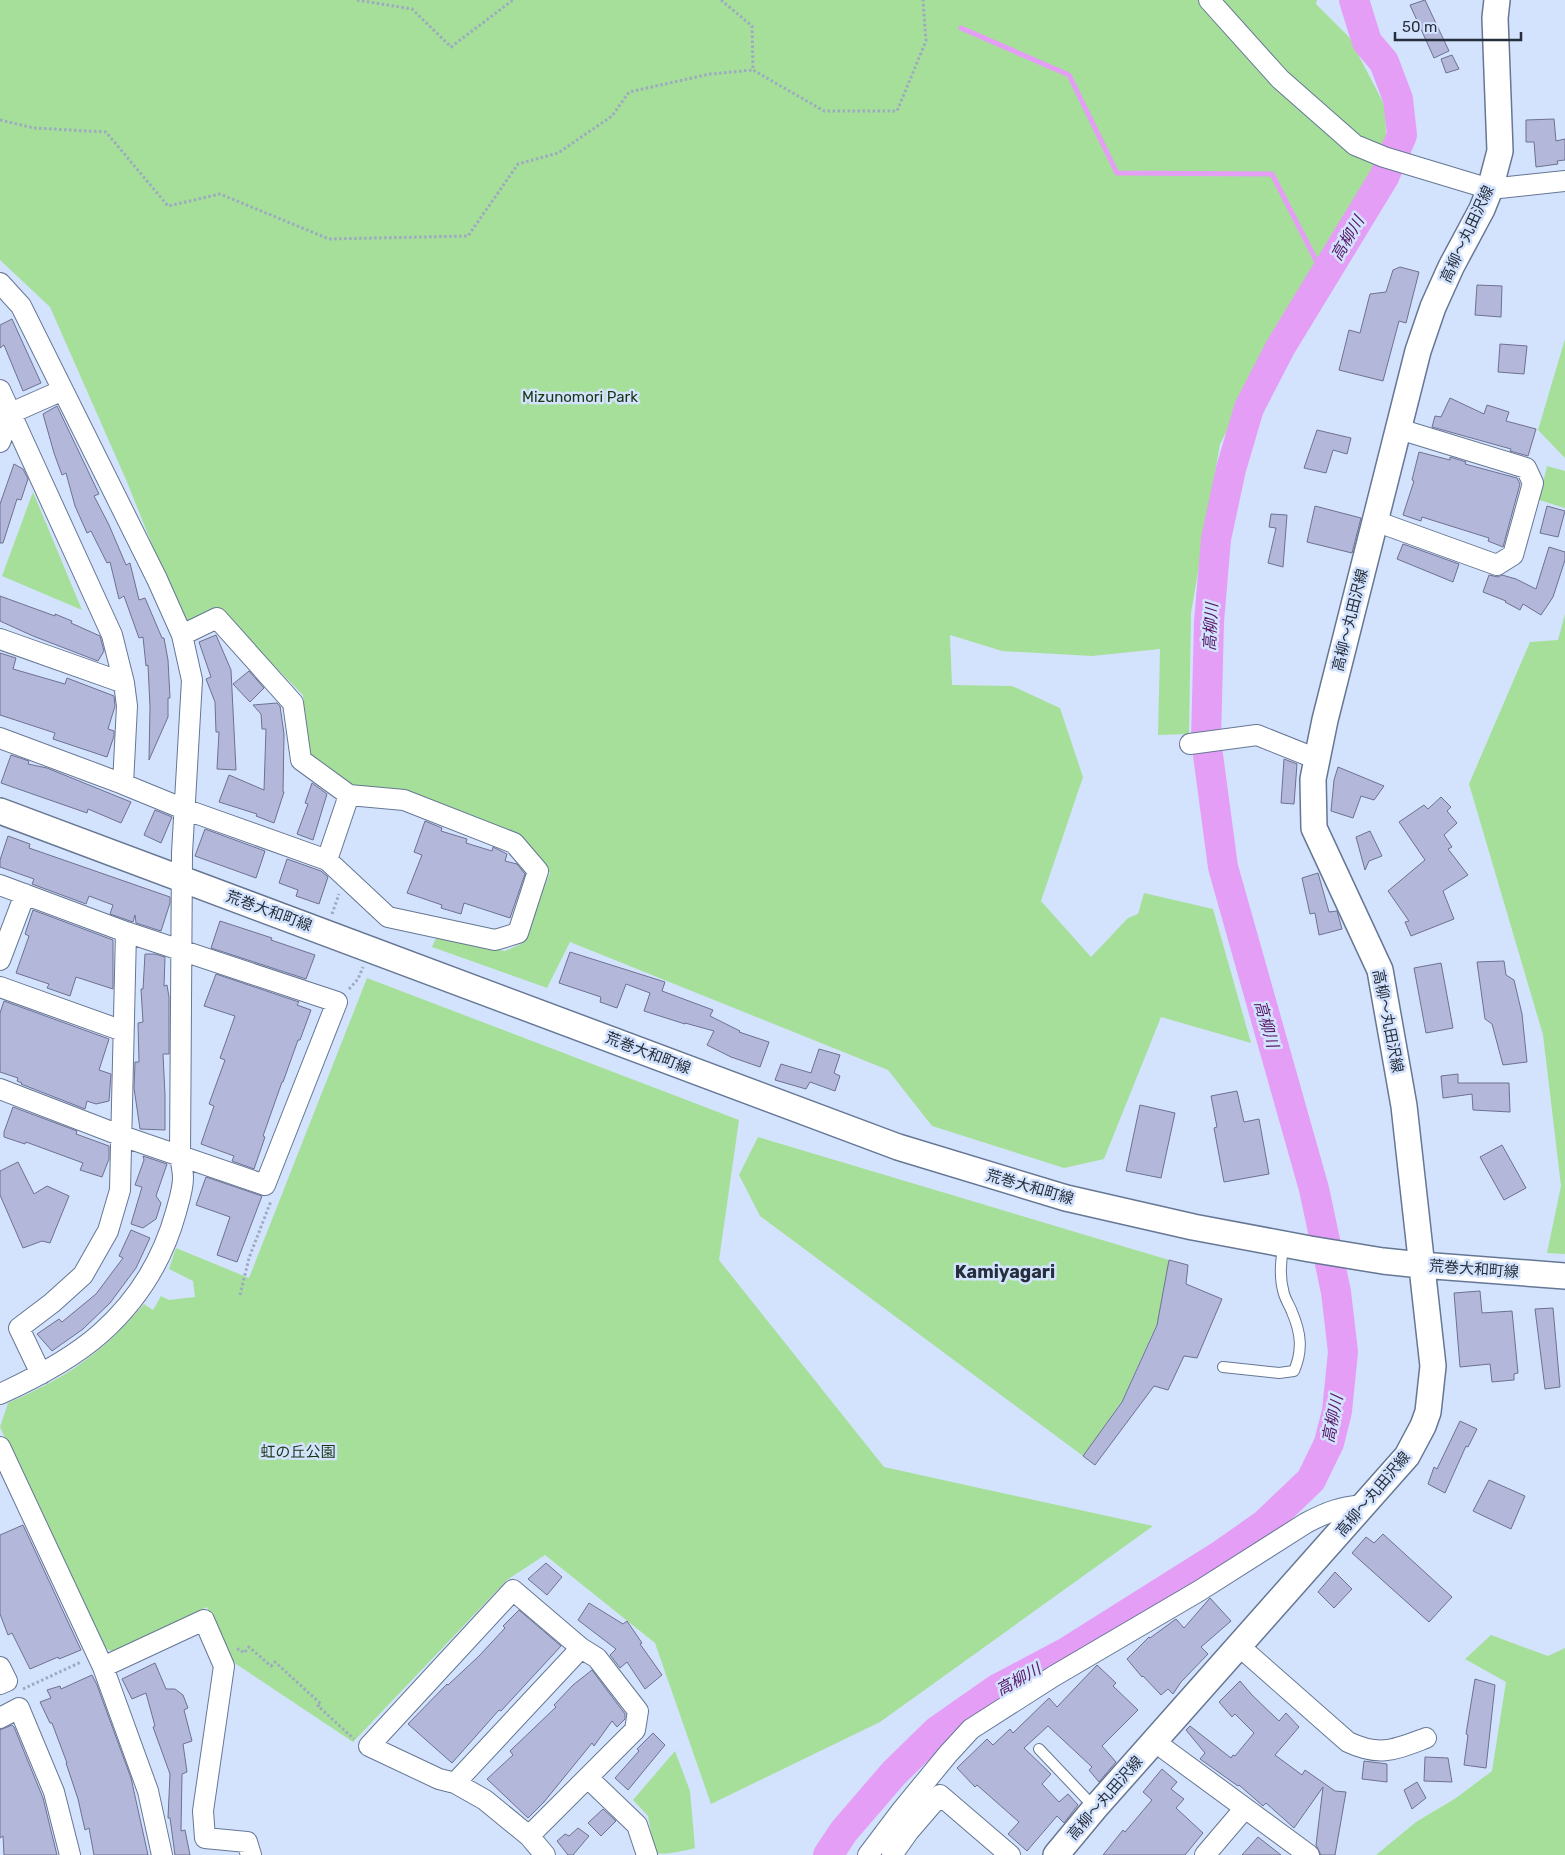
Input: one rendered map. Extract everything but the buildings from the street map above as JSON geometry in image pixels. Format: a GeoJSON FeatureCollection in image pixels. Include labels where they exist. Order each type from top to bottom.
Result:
{"type":"FeatureCollection","features":[{"type":"Feature","properties":{"kind":"street"},"geometry":{"type":"LineString","coordinates":[[1208,0],[1280,79],[1355,145],[1384,157],[1490,188],[1565,181]]}},
{"type":"Feature","properties":{"kind":"street","name":"高柳～丸田沢線"},"geometry":{"type":"LineString","coordinates":[[1056,1855],[1095,1808],[1407,1456],[1423,1426],[1428,1412],[1433,1366],[1404,1106],[1380,970],[1314,828],[1313,779],[1325,720],[1418,351],[1433,307],[1451,267],[1482,209],[1500,151],[1495,18],[1497,0]]}},
{"type":"Feature","properties":{"kind":"street"},"geometry":{"type":"LineString","coordinates":[[0,283],[21,306],[157,579],[182,635],[192,680],[182,878],[180,1155],[183,1178],[181,1194],[166,1245],[153,1271],[121,1313],[101,1333],[79,1350],[41,1374],[0,1394]]}},
{"type":"Feature","properties":{"kind":"street"},"geometry":{"type":"LineString","coordinates":[[0,390],[112,635],[124,682],[127,706],[123,784]]}},
{"type":"Feature","properties":{"kind":"street"},"geometry":{"type":"LineString","coordinates":[[0,442],[12,413],[63,390]]}},
{"type":"Feature","properties":{"kind":"street"},"geometry":{"type":"LineString","coordinates":[[1375,521],[1497,565],[1513,555],[1532,484],[1526,468],[1399,429]]}},
{"type":"Feature","properties":{"kind":"street"},"geometry":{"type":"LineString","coordinates":[[0,738],[184,809],[327,860],[388,917],[495,940],[518,933],[538,871],[514,843],[404,800],[349,795],[301,760],[293,703],[217,618],[182,635]]}},
{"type":"Feature","properties":{"kind":"street"},"geometry":{"type":"LineString","coordinates":[[0,639],[124,682]]}},
{"type":"Feature","properties":{"kind":"street"},"geometry":{"type":"LineString","coordinates":[[1190,744],[1257,735],[1317,759]]}},
{"type":"Feature","properties":{"kind":"street"},"geometry":{"type":"LineString","coordinates":[[327,860],[349,795]]}},
{"type":"Feature","properties":{"kind":"street","name":"荒巻大和町線"},"geometry":{"type":"LineString","coordinates":[[0,811],[898,1147],[1066,1198],[1193,1227],[1383,1261],[1565,1276]]}},
{"type":"Feature","properties":{"kind":"street"},"geometry":{"type":"LineString","coordinates":[[0,885],[182,952],[337,1002],[265,1186],[122,1136],[0,1089]]}},
{"type":"Feature","properties":{"kind":"street"},"geometry":{"type":"LineString","coordinates":[[0,960],[25,894]]}},
{"type":"Feature","properties":{"kind":"street"},"geometry":{"type":"LineString","coordinates":[[41,1374],[19,1328],[52,1303],[83,1275],[108,1231],[120,1190],[126,932]]}},
{"type":"Feature","properties":{"kind":"street"},"geometry":{"type":"LineString","coordinates":[[0,987],[124,1031]]}},
{"type":"Feature","properties":{"kind":"street"},"geometry":{"type":"LineString","coordinates":[[1,1452],[100,1661],[148,1791],[162,1855]]}},
{"type":"Feature","properties":{"kind":"street"},"geometry":{"type":"LineString","coordinates":[[868,1855],[948,1754],[978,1725],[1054,1676],[1199,1591],[1306,1523],[1343,1506],[1364,1505]]}},
{"type":"Feature","properties":{"kind":"street"},"geometry":{"type":"LineString","coordinates":[[530,1836],[635,1730],[638,1711],[596,1658],[581,1648],[513,1590],[369,1746],[439,1778],[455,1783],[485,1800],[530,1836],[545,1855]]}},
{"type":"Feature","properties":{"kind":"street"},"geometry":{"type":"LineString","coordinates":[[100,1661],[204,1620],[224,1666],[203,1811],[205,1838],[247,1842],[251,1855]]}},
{"type":"Feature","properties":{"kind":"street"},"geometry":{"type":"LineString","coordinates":[[1239,1646],[1348,1742],[1363,1749],[1375,1751],[1400,1747],[1426,1738]]}},
{"type":"Feature","properties":{"kind":"street"},"geometry":{"type":"LineString","coordinates":[[455,1783],[581,1648]]}},
{"type":"Feature","properties":{"kind":"street"},"geometry":{"type":"LineString","coordinates":[[0,1667],[9,1688]]}},
{"type":"Feature","properties":{"kind":"street"},"geometry":{"type":"LineString","coordinates":[[0,1718],[19,1708],[54,1792],[70,1855]]}},
{"type":"Feature","properties":{"kind":"street"},"geometry":{"type":"LineString","coordinates":[[1154,1742],[1309,1855]]}},
{"type":"Feature","properties":{"kind":"street"},"geometry":{"type":"LineString","coordinates":[[588,1778],[637,1825],[646,1855]]}},
{"type":"Feature","properties":{"kind":"street"},"geometry":{"type":"LineString","coordinates":[[892,1855],[909,1831],[940,1795],[1010,1855]]}},
{"type":"Feature","properties":{"kind":"street"},"geometry":{"type":"LineString","coordinates":[[1205,1855],[1245,1808]]}},
{"type":"Feature","properties":{"kind":"lane"},"geometry":{"type":"LineString","coordinates":[[1223,1368],[1279,1373],[1294,1371],[1299,1359],[1301,1343],[1298,1328],[1284,1296],[1280,1268],[1284,1244]]}},
{"type":"Feature","properties":{"kind":"lane"},"geometry":{"type":"LineString","coordinates":[[1039,1749],[1095,1808]]}},
{"type":"Feature","properties":{"kind":"path"},"geometry":{"type":"LineString","coordinates":[[357,0],[412,9],[451,47],[513,0]]}},
{"type":"Feature","properties":{"kind":"path"},"geometry":{"type":"LineString","coordinates":[[722,0],[752,26],[754,70]]}},
{"type":"Feature","properties":{"kind":"path"},"geometry":{"type":"LineString","coordinates":[[0,120],[34,128],[106,132],[168,206],[220,194],[329,239],[468,236],[518,164],[558,153],[612,116],[628,92],[710,74],[754,70],[824,110],[897,111],[926,41],[923,0]]}},
{"type":"Feature","properties":{"kind":"path"},"geometry":{"type":"LineString","coordinates":[[337,1002],[358,979],[363,967]]}},
{"type":"Feature","properties":{"kind":"path"},"geometry":{"type":"LineString","coordinates":[[240,1295],[249,1258],[272,1198],[265,1186]]}},
{"type":"Feature","properties":{"kind":"path"},"geometry":{"type":"LineString","coordinates":[[244,1653],[249,1647],[271,1666],[275,1662],[321,1704],[318,1706],[360,1744]]}},
{"type":"Feature","properties":{"kind":"path"},"geometry":{"type":"LineString","coordinates":[[9,1688],[100,1661]]}},
{"type":"Feature","properties":{"kind":"green space","name":"Mizunomori Park"},"geometry":{"type":"Polygon","coordinates":[[[0,0],[1317,0],[1316,4],[1349,37],[1385,106],[1386,135],[1375,168],[1317,263],[1220,444],[1191,613],[1189,734],[1158,735],[1160,649],[1092,656],[1002,651],[950,635],[952,685],[1012,686],[1060,708],[1083,777],[1041,901],[1091,957],[1128,918],[1138,914],[1144,893],[1213,909],[1251,1043],[1161,1017],[1104,1159],[1064,1168],[932,1126],[888,1070],[570,942],[547,988],[432,947],[436,938],[505,951],[521,944],[550,873],[517,836],[355,787],[308,756],[303,695],[219,610],[186,623],[182,619],[127,482],[50,307],[0,260],[0,0]]]}},
{"type":"Feature","properties":{"kind":"green space"},"geometry":{"type":"Polygon","coordinates":[[[1565,339],[1565,458],[1538,430],[1565,339]]]}},
{"type":"Feature","properties":{"kind":"green space"},"geometry":{"type":"Polygon","coordinates":[[[1547,466],[1565,471],[1565,508],[1539,500],[1547,466]]]}},
{"type":"Feature","properties":{"kind":"green space"},"geometry":{"type":"Polygon","coordinates":[[[33,492],[82,610],[2,576],[33,492]]]}},
{"type":"Feature","properties":{"kind":"green space"},"geometry":{"type":"Polygon","coordinates":[[[1565,614],[1565,1254],[1547,1253],[1561,1186],[1543,1035],[1469,784],[1530,642],[1558,640],[1565,614]]]}},
{"type":"Feature","properties":{"kind":"green space","name":"虹の丘公園"},"geometry":{"type":"Polygon","coordinates":[[[367,978],[739,1120],[719,1260],[884,1467],[1153,1526],[880,1722],[711,1804],[655,1643],[545,1555],[507,1580],[353,1742],[233,1662],[207,1607],[114,1652],[102,1647],[0,1427],[8,1403],[56,1379],[83,1362],[115,1335],[144,1304],[153,1310],[161,1296],[169,1300],[195,1297],[193,1281],[169,1269],[176,1248],[249,1278],[367,978]]]}},
{"type":"Feature","properties":{"kind":"green space"},"geometry":{"type":"Polygon","coordinates":[[[758,1137],[1169,1260],[1158,1321],[1122,1401],[1083,1456],[760,1216],[739,1175],[758,1137]]]}},
{"type":"Feature","properties":{"kind":"green space"},"geometry":{"type":"Polygon","coordinates":[[[1491,1635],[1548,1656],[1565,1648],[1565,1855],[1376,1855],[1416,1822],[1456,1798],[1492,1771],[1506,1682],[1465,1659],[1491,1635]]]}},
{"type":"Feature","properties":{"kind":"green space"},"geometry":{"type":"Polygon","coordinates":[[[675,1751],[690,1791],[695,1848],[670,1853],[655,1853],[648,1816],[633,1800],[675,1751]]]}},
{"type":"Feature","properties":{"kind":"waterway","name":"高柳川"},"geometry":{"type":"LineString","coordinates":[[828,1855],[844,1831],[894,1773],[937,1731],[997,1689],[1067,1652],[1221,1555],[1265,1524],[1311,1480],[1329,1443],[1337,1411],[1343,1352],[1336,1292],[1314,1189],[1223,867],[1206,740],[1209,622],[1216,539],[1231,469],[1249,408],[1280,348],[1384,177],[1402,135],[1398,99],[1384,62],[1367,42],[1354,0]]}},
{"type":"Feature","properties":{"kind":"waterway"},"geometry":{"type":"LineString","coordinates":[[961,28],[1069,75],[1117,173],[1272,174],[1324,276]]}},
{"type":"Feature","properties":{"kind":"district","name":"Kamiyagari"},"geometry":{"type":"Point","coordinates":[1005,1272]}}]}
